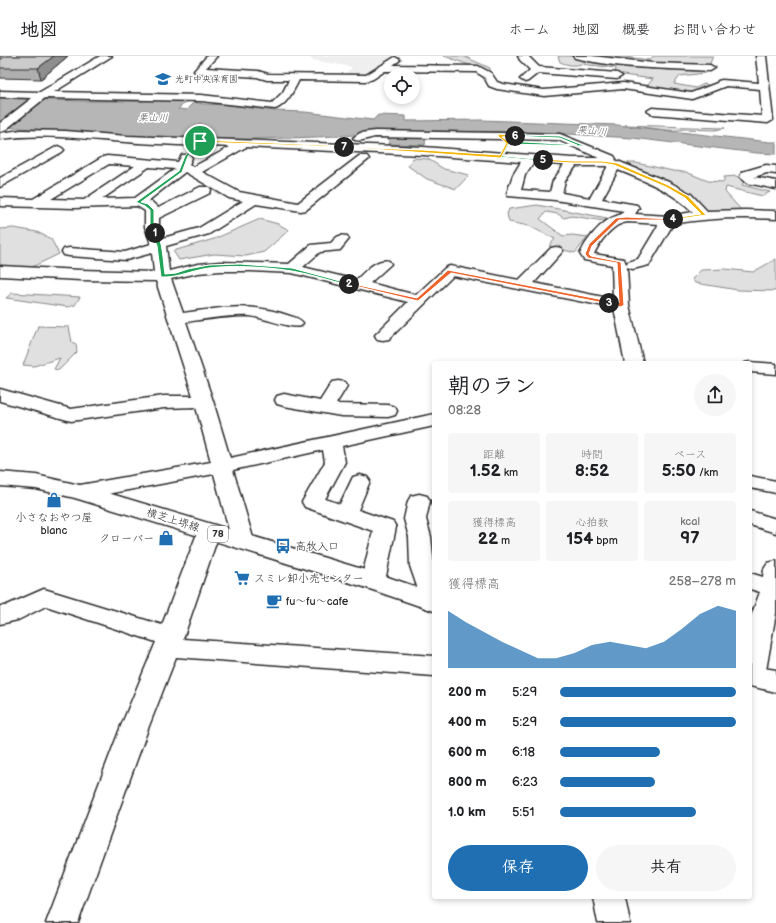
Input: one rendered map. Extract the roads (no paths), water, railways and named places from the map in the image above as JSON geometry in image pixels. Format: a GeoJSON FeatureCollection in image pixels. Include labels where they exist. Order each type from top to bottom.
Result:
{"type":"FeatureCollection","features":[{"type":"Feature","properties":{"kind":"main road","name":"横芝上堺線"},"geometry":{"type":"LineString","coordinates":[[0,479],[36,482],[80,492],[432,600]]}},
{"type":"Feature","properties":{"kind":"street"},"geometry":{"type":"LineString","coordinates":[[0,129],[42,95],[107,56]]}},
{"type":"Feature","properties":{"kind":"street"},"geometry":{"type":"LineString","coordinates":[[212,56],[199,71],[295,78],[366,78],[370,77],[400,56]]}},
{"type":"Feature","properties":{"kind":"street"},"geometry":{"type":"LineString","coordinates":[[578,56],[653,66],[710,68]]}},
{"type":"Feature","properties":{"kind":"street"},"geometry":{"type":"LineString","coordinates":[[642,56],[717,64],[718,81],[722,83],[765,86]]}},
{"type":"Feature","properties":{"kind":"street"},"geometry":{"type":"LineString","coordinates":[[652,111],[768,120],[761,56]]}},
{"type":"Feature","properties":{"kind":"street"},"geometry":{"type":"LineString","coordinates":[[523,57],[537,65],[593,74],[631,77]]}},
{"type":"Feature","properties":{"kind":"street"},"geometry":{"type":"LineString","coordinates":[[512,92],[537,65]]}},
{"type":"Feature","properties":{"kind":"street"},"geometry":{"type":"LineString","coordinates":[[383,68],[478,70],[488,75],[493,84],[512,92],[532,98],[545,96]]}},
{"type":"Feature","properties":{"kind":"street"},"geometry":{"type":"LineString","coordinates":[[586,90],[593,74]]}},
{"type":"Feature","properties":{"kind":"street"},"geometry":{"type":"LineString","coordinates":[[0,94],[201,98],[275,106],[286,93],[295,78]]}},
{"type":"Feature","properties":{"kind":"street"},"geometry":{"type":"LineString","coordinates":[[649,122],[652,111],[658,103],[653,91],[658,81]]}},
{"type":"Feature","properties":{"kind":"street"},"geometry":{"type":"LineString","coordinates":[[512,92],[544,93],[623,86],[692,96],[722,85],[722,83]]}},
{"type":"Feature","properties":{"kind":"street"},"geometry":{"type":"LineString","coordinates":[[0,136],[21,133],[423,151],[572,162],[613,162]]}},
{"type":"Feature","properties":{"kind":"street"},"geometry":{"type":"LineString","coordinates":[[350,148],[360,137],[375,134],[503,139],[586,152],[613,162],[674,189],[686,197],[704,215]]}},
{"type":"Feature","properties":{"kind":"street"},"geometry":{"type":"LineString","coordinates":[[501,157],[503,139]]}},
{"type":"Feature","properties":{"kind":"street"},"geometry":{"type":"LineString","coordinates":[[189,169],[187,156],[200,141]]}},
{"type":"Feature","properties":{"kind":"street"},"geometry":{"type":"LineString","coordinates":[[138,202],[180,171],[189,169],[245,143]]}},
{"type":"Feature","properties":{"kind":"street"},"geometry":{"type":"LineString","coordinates":[[1,182],[58,150]]}},
{"type":"Feature","properties":{"kind":"street"},"geometry":{"type":"LineString","coordinates":[[307,150],[363,159],[408,158]]}},
{"type":"Feature","properties":{"kind":"street"},"geometry":{"type":"LineString","coordinates":[[36,203],[107,160],[147,163],[189,169],[234,195],[254,200],[301,207],[363,159]]}},
{"type":"Feature","properties":{"kind":"street"},"geometry":{"type":"LineString","coordinates":[[529,159],[519,175],[513,193],[555,196],[594,202],[629,213],[668,220],[704,215],[776,215]]}},
{"type":"Feature","properties":{"kind":"street"},"geometry":{"type":"LineString","coordinates":[[555,196],[559,181],[572,162]]}},
{"type":"Feature","properties":{"kind":"street"},"geometry":{"type":"LineString","coordinates":[[594,202],[613,162]]}},
{"type":"Feature","properties":{"kind":"street"},"geometry":{"type":"LineString","coordinates":[[86,204],[147,163]]}},
{"type":"Feature","properties":{"kind":"street"},"geometry":{"type":"LineString","coordinates":[[776,170],[766,169],[746,175],[746,177],[751,180],[776,184]]}},
{"type":"Feature","properties":{"kind":"street"},"geometry":{"type":"LineString","coordinates":[[631,182],[656,190]]}},
{"type":"Feature","properties":{"kind":"street"},"geometry":{"type":"LineString","coordinates":[[153,216],[204,190]]}},
{"type":"Feature","properties":{"kind":"street"},"geometry":{"type":"LineString","coordinates":[[634,361],[621,305],[619,262],[589,257],[587,254],[590,245],[618,219],[629,213],[638,193]]}},
{"type":"Feature","properties":{"kind":"street"},"geometry":{"type":"LineString","coordinates":[[69,252],[126,256],[204,231],[254,200]]}},
{"type":"Feature","properties":{"kind":"street"},"geometry":{"type":"LineString","coordinates":[[0,202],[86,204],[138,202],[147,205],[152,210],[152,227],[159,245],[162,276],[204,401],[243,541]]}},
{"type":"Feature","properties":{"kind":"street"},"geometry":{"type":"LineString","coordinates":[[633,265],[644,262],[668,220]]}},
{"type":"Feature","properties":{"kind":"street"},"geometry":{"type":"LineString","coordinates":[[292,270],[316,248],[335,247],[342,240]]}},
{"type":"Feature","properties":{"kind":"street"},"geometry":{"type":"LineString","coordinates":[[522,286],[556,251]]}},
{"type":"Feature","properties":{"kind":"street"},"geometry":{"type":"LineString","coordinates":[[358,286],[384,264]]}},
{"type":"Feature","properties":{"kind":"street"},"geometry":{"type":"LineString","coordinates":[[4,274],[162,276],[178,278],[244,279],[260,277],[275,268],[292,270],[418,300]]}},
{"type":"Feature","properties":{"kind":"street"},"geometry":{"type":"LineString","coordinates":[[383,335],[450,271],[621,305]]}},
{"type":"Feature","properties":{"kind":"street"},"geometry":{"type":"LineString","coordinates":[[177,320],[222,312],[250,311],[269,314],[295,323]]}},
{"type":"Feature","properties":{"kind":"street"},"geometry":{"type":"LineString","coordinates":[[752,367],[776,369]]}},
{"type":"Feature","properties":{"kind":"street"},"geometry":{"type":"LineString","coordinates":[[325,407],[338,386]]}},
{"type":"Feature","properties":{"kind":"street"},"geometry":{"type":"LineString","coordinates":[[0,395],[71,415],[164,402],[204,401]]}},
{"type":"Feature","properties":{"kind":"street"},"geometry":{"type":"LineString","coordinates":[[284,400],[341,410],[390,405],[384,432]]}},
{"type":"Feature","properties":{"kind":"street"},"geometry":{"type":"LineString","coordinates":[[80,492],[223,466],[432,420]]}},
{"type":"Feature","properties":{"kind":"street"},"geometry":{"type":"LineString","coordinates":[[331,443],[335,462],[313,502],[386,528],[373,581]]}},
{"type":"Feature","properties":{"kind":"street"},"geometry":{"type":"LineString","coordinates":[[346,514],[360,481]]}},
{"type":"Feature","properties":{"kind":"street"},"geometry":{"type":"LineString","coordinates":[[752,482],[776,487]]}},
{"type":"Feature","properties":{"kind":"street"},"geometry":{"type":"LineString","coordinates":[[419,501],[415,519],[420,537],[422,566],[432,595]]}},
{"type":"Feature","properties":{"kind":"street"},"geometry":{"type":"LineString","coordinates":[[752,519],[776,526]]}},
{"type":"Feature","properties":{"kind":"street"},"geometry":{"type":"LineString","coordinates":[[62,923],[134,726],[169,642],[209,531]]}},
{"type":"Feature","properties":{"kind":"street"},"geometry":{"type":"LineString","coordinates":[[759,678],[756,613],[769,581]]}},
{"type":"Feature","properties":{"kind":"street"},"geometry":{"type":"LineString","coordinates":[[0,615],[9,614],[44,597],[169,642],[432,666]]}},
{"type":"Feature","properties":{"kind":"street"},"geometry":{"type":"LineString","coordinates":[[609,899],[614,923]]}},
{"type":"Feature","properties":{"kind":"water","name":"栗山川"},"geometry":{"type":"Polygon","coordinates":[[[0,98],[79,101],[144,101],[146,99],[186,102],[178,109],[186,110],[194,102],[373,120],[378,115],[406,116],[406,121],[481,120],[617,125],[776,142],[776,154],[632,138],[536,132],[431,131],[426,136],[425,145],[388,144],[390,133],[294,138],[197,139],[0,127],[0,98]]]}},
{"type":"Feature","properties":{"kind":"place","name":"光町中央保育園"},"geometry":{"type":"Point","coordinates":[163,79]}},
{"type":"Feature","properties":{"kind":"place","name":"小さなおやつ屋 blanc"},"geometry":{"type":"Point","coordinates":[54,500]}},
{"type":"Feature","properties":{"kind":"place","name":"クローバー"},"geometry":{"type":"Point","coordinates":[166,538]}},
{"type":"Feature","properties":{"kind":"place","name":"高牧入口"},"geometry":{"type":"Point","coordinates":[283,546]}},
{"type":"Feature","properties":{"kind":"place","name":"スミレ卸小売センター"},"geometry":{"type":"Point","coordinates":[242,578]}},
{"type":"Feature","properties":{"kind":"place","name":"fu～fu～cafe"},"geometry":{"type":"Point","coordinates":[274,601]}}]}
